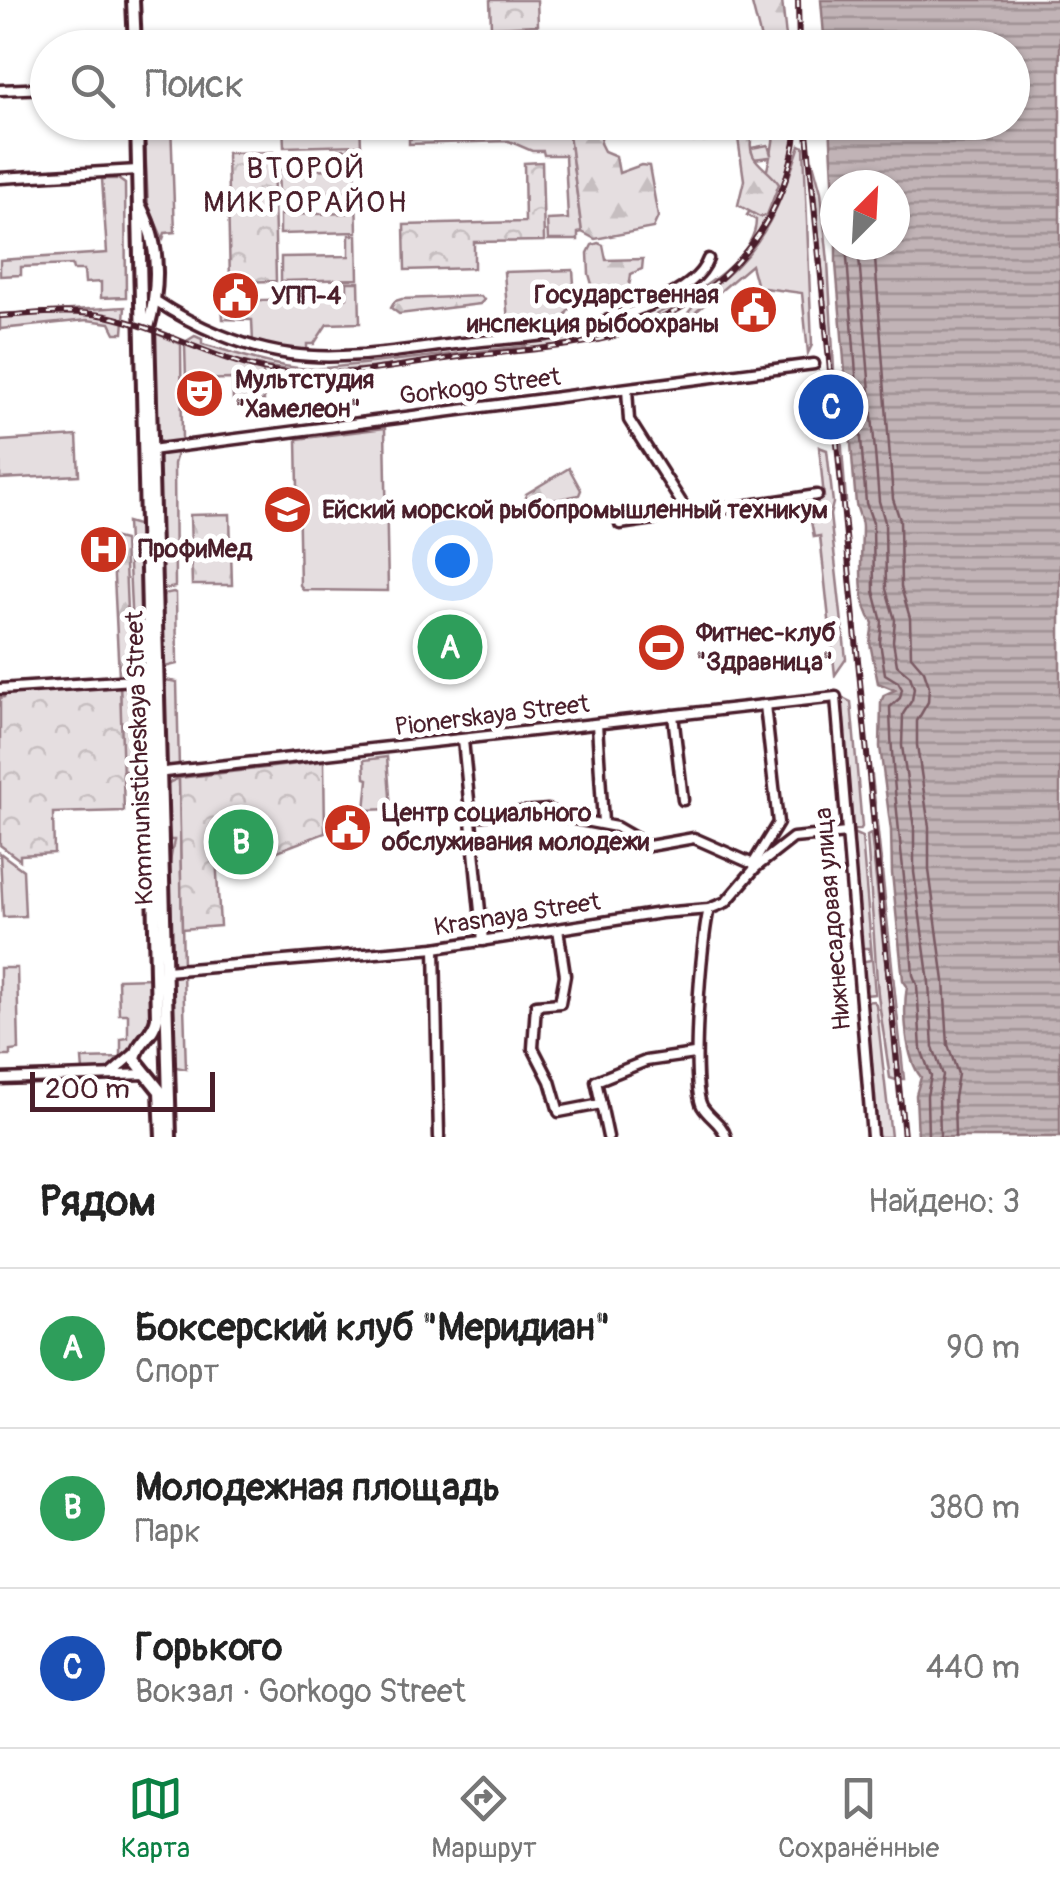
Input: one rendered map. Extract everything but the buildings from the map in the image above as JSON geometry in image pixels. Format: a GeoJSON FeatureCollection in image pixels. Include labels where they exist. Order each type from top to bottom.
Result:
{"type":"FeatureCollection","features":[{"type":"Feature","properties":{"kind":"main road"},"geometry":{"type":"LineString","coordinates":[[133,0],[134,30]]}},
{"type":"Feature","properties":{"kind":"main road","name":"Kommunisticheskaya Street"},"geometry":{"type":"LineString","coordinates":[[134,140],[132,170],[138,202],[150,679],[166,970],[170,1137]]}},
{"type":"Feature","properties":{"kind":"main road","name":"Kommunisticheskaya Street"},"geometry":{"type":"LineString","coordinates":[[138,202],[153,232],[156,301],[148,328],[158,1018],[138,1048]]}},
{"type":"Feature","properties":{"kind":"main road"},"geometry":{"type":"LineString","coordinates":[[139,232],[153,232]]}},
{"type":"Feature","properties":{"kind":"main road"},"geometry":{"type":"LineString","coordinates":[[140,291],[156,301]]}},
{"type":"Feature","properties":{"kind":"main road"},"geometry":{"type":"LineString","coordinates":[[147,1074],[160,1072],[168,1058],[164,1048],[154,1042],[138,1048],[136,1064],[161,1095],[162,1137]]}},
{"type":"Feature","properties":{"kind":"street"},"geometry":{"type":"LineString","coordinates":[[0,90],[30,89]]}},
{"type":"Feature","properties":{"kind":"street"},"geometry":{"type":"LineString","coordinates":[[0,178],[132,170]]}},
{"type":"Feature","properties":{"kind":"street"},"geometry":{"type":"LineString","coordinates":[[156,301],[228,337],[280,352],[320,356],[376,352],[581,328],[669,296],[696,278],[708,259]]}},
{"type":"Feature","properties":{"kind":"street"},"geometry":{"type":"LineString","coordinates":[[152,314],[171,311]]}},
{"type":"Feature","properties":{"kind":"street","name":"Gorkogo Street"},"geometry":{"type":"LineString","coordinates":[[152,450],[814,364]]}},
{"type":"Feature","properties":{"kind":"street"},"geometry":{"type":"LineString","coordinates":[[627,389],[629,420],[688,514]]}},
{"type":"Feature","properties":{"kind":"street"},"geometry":{"type":"LineString","coordinates":[[620,524],[816,494]]}},
{"type":"Feature","properties":{"kind":"street"},"geometry":{"type":"LineString","coordinates":[[0,689],[150,679]]}},
{"type":"Feature","properties":{"kind":"street","name":"Pionerskaya Street"},"geometry":{"type":"LineString","coordinates":[[156,773],[836,697]]}},
{"type":"Feature","properties":{"kind":"street","name":"Нижнесадовая улица"},"geometry":{"type":"LineString","coordinates":[[836,697],[872,1137]]}},
{"type":"Feature","properties":{"kind":"street"},"geometry":{"type":"LineString","coordinates":[[726,1137],[701,1105],[694,1054],[703,935],[708,909],[726,902],[755,866],[778,823],[765,705]]}},
{"type":"Feature","properties":{"kind":"street"},"geometry":{"type":"LineString","coordinates":[[673,716],[683,800]]}},
{"type":"Feature","properties":{"kind":"street"},"geometry":{"type":"LineString","coordinates":[[596,724],[603,823]]}},
{"type":"Feature","properties":{"kind":"street"},"geometry":{"type":"LineString","coordinates":[[463,740],[483,941]]}},
{"type":"Feature","properties":{"kind":"street"},"geometry":{"type":"LineString","coordinates":[[470,816],[548,810],[603,823],[649,846],[694,838],[755,866]]}},
{"type":"Feature","properties":{"kind":"street"},"geometry":{"type":"LineString","coordinates":[[755,866],[795,837],[846,833]]}},
{"type":"Feature","properties":{"kind":"street","name":"Krasnaya Street"},"geometry":{"type":"LineString","coordinates":[[166,970],[435,948],[708,909]]}},
{"type":"Feature","properties":{"kind":"street"},"geometry":{"type":"LineString","coordinates":[[558,929],[564,975],[560,1003],[536,1005],[534,1048],[559,1112],[601,1104]]}},
{"type":"Feature","properties":{"kind":"street"},"geometry":{"type":"LineString","coordinates":[[435,948],[440,1137]]}},
{"type":"Feature","properties":{"kind":"street"},"geometry":{"type":"LineString","coordinates":[[107,1077],[138,1048]]}},
{"type":"Feature","properties":{"kind":"street"},"geometry":{"type":"LineString","coordinates":[[608,1137],[596,1081],[646,1061],[694,1054]]}},
{"type":"Feature","properties":{"kind":"street"},"geometry":{"type":"LineString","coordinates":[[0,1079],[147,1074]]}},
{"type":"Feature","properties":{"kind":"green space"},"geometry":{"type":"Polygon","coordinates":[[[490,0],[537,0],[538,25],[491,27],[490,0]]]}},
{"type":"Feature","properties":{"kind":"green space"},"geometry":{"type":"Polygon","coordinates":[[[751,0],[782,0],[785,30],[759,30],[751,0]]]}},
{"type":"Feature","properties":{"kind":"green space"},"geometry":{"type":"Polygon","coordinates":[[[145,140],[172,140],[175,232],[165,233],[163,239],[148,206],[145,140]]]}},
{"type":"Feature","properties":{"kind":"green space"},"geometry":{"type":"Polygon","coordinates":[[[284,140],[361,140],[361,145],[284,147],[284,140]]]}},
{"type":"Feature","properties":{"kind":"green space"},"geometry":{"type":"Polygon","coordinates":[[[409,140],[570,140],[582,232],[578,233],[578,240],[548,240],[547,220],[568,219],[565,155],[544,155],[543,151],[532,151],[509,141],[409,144],[409,140]]]}},
{"type":"Feature","properties":{"kind":"green space"},"geometry":{"type":"Polygon","coordinates":[[[570,140],[601,140],[604,151],[616,156],[619,173],[649,166],[658,217],[653,228],[595,239],[582,232],[570,140]]]}},
{"type":"Feature","properties":{"kind":"green space"},"geometry":{"type":"Polygon","coordinates":[[[738,140],[751,140],[754,157],[779,184],[767,215],[760,217],[738,205],[744,180],[738,140]]]}},
{"type":"Feature","properties":{"kind":"green space"},"geometry":{"type":"Polygon","coordinates":[[[773,140],[794,140],[776,200],[758,233],[736,263],[678,309],[643,326],[567,343],[353,370],[290,370],[257,365],[185,342],[195,336],[202,339],[202,344],[259,360],[317,369],[526,346],[526,337],[614,318],[618,330],[680,302],[740,255],[752,238],[756,220],[747,215],[761,195],[770,157],[753,159],[751,148],[768,145],[771,155],[773,140]]]}},
{"type":"Feature","properties":{"kind":"green space"},"geometry":{"type":"Polygon","coordinates":[[[800,145],[804,147],[812,345],[808,353],[802,293],[757,287],[751,265],[690,317],[688,313],[739,264],[760,237],[783,193],[800,145]]]}},
{"type":"Feature","properties":{"kind":"green space"},"geometry":{"type":"Polygon","coordinates":[[[339,149],[354,149],[356,191],[279,193],[278,170],[347,169],[347,153],[339,153],[339,149]]]}},
{"type":"Feature","properties":{"kind":"green space"},"geometry":{"type":"Polygon","coordinates":[[[273,152],[276,281],[230,282],[227,153],[273,152]]]}},
{"type":"Feature","properties":{"kind":"green space"},"geometry":{"type":"Polygon","coordinates":[[[812,159],[820,188],[820,247],[812,159]]]}},
{"type":"Feature","properties":{"kind":"green space"},"geometry":{"type":"Polygon","coordinates":[[[542,162],[544,241],[474,242],[474,268],[405,270],[404,225],[525,222],[524,163],[542,162]]]}},
{"type":"Feature","properties":{"kind":"green space"},"geometry":{"type":"Polygon","coordinates":[[[102,179],[118,179],[125,184],[126,297],[101,298],[101,282],[85,283],[84,270],[73,270],[72,265],[21,267],[21,275],[0,276],[0,260],[107,253],[102,179]]]}},
{"type":"Feature","properties":{"kind":"green space"},"geometry":{"type":"Polygon","coordinates":[[[348,198],[356,198],[357,232],[280,234],[280,215],[348,213],[348,198]]]}},
{"type":"Feature","properties":{"kind":"green space"},"geometry":{"type":"Polygon","coordinates":[[[349,235],[357,235],[358,279],[281,281],[281,257],[349,256],[349,235]]]}},
{"type":"Feature","properties":{"kind":"green space"},"geometry":{"type":"Polygon","coordinates":[[[598,243],[603,245],[606,260],[643,259],[642,269],[631,274],[627,289],[617,297],[606,298],[593,288],[588,253],[598,243]]]}},
{"type":"Feature","properties":{"kind":"green space"},"geometry":{"type":"Polygon","coordinates":[[[821,260],[828,262],[846,501],[821,260]]]}},
{"type":"Feature","properties":{"kind":"green space"},"geometry":{"type":"Polygon","coordinates":[[[573,270],[575,298],[559,327],[509,334],[504,272],[573,270]]]}},
{"type":"Feature","properties":{"kind":"green space"},"geometry":{"type":"Polygon","coordinates":[[[347,282],[359,282],[360,323],[327,324],[314,344],[307,344],[307,353],[253,343],[252,320],[223,319],[222,301],[347,298],[347,282]]]}},
{"type":"Feature","properties":{"kind":"green space"},"geometry":{"type":"Polygon","coordinates":[[[481,296],[484,300],[480,304],[399,314],[391,308],[402,299],[481,296]]]}},
{"type":"Feature","properties":{"kind":"green space"},"geometry":{"type":"Polygon","coordinates":[[[125,307],[123,333],[115,333],[110,323],[87,320],[0,329],[0,314],[125,307]]]}},
{"type":"Feature","properties":{"kind":"green space"},"geometry":{"type":"Polygon","coordinates":[[[153,332],[181,344],[182,444],[166,446],[157,439],[153,332]]]}},
{"type":"Feature","properties":{"kind":"green space"},"geometry":{"type":"Polygon","coordinates":[[[185,345],[263,371],[264,401],[233,401],[232,379],[186,380],[185,345]]]}},
{"type":"Feature","properties":{"kind":"green space"},"geometry":{"type":"Polygon","coordinates":[[[385,428],[388,591],[303,590],[297,439],[385,428]]]}},
{"type":"Feature","properties":{"kind":"green space"},"geometry":{"type":"Polygon","coordinates":[[[77,436],[79,475],[0,479],[0,441],[77,436]]]}},
{"type":"Feature","properties":{"kind":"green space"},"geometry":{"type":"Polygon","coordinates":[[[819,447],[827,450],[846,659],[835,675],[820,536],[814,537],[807,500],[824,497],[819,447]]]}},
{"type":"Feature","properties":{"kind":"green space"},"geometry":{"type":"Polygon","coordinates":[[[178,450],[174,464],[175,587],[166,589],[159,584],[157,459],[163,452],[178,450]]]}},
{"type":"Feature","properties":{"kind":"green space"},"geometry":{"type":"Polygon","coordinates":[[[569,468],[581,490],[579,495],[535,504],[525,502],[526,494],[569,468]]]}},
{"type":"Feature","properties":{"kind":"green space"},"geometry":{"type":"Polygon","coordinates":[[[230,514],[232,585],[192,585],[190,515],[230,514]]]}},
{"type":"Feature","properties":{"kind":"green space"},"geometry":{"type":"Polygon","coordinates":[[[127,522],[141,526],[145,670],[138,676],[134,673],[127,522]]]}},
{"type":"Feature","properties":{"kind":"green space"},"geometry":{"type":"Polygon","coordinates":[[[112,537],[124,540],[129,658],[123,676],[119,676],[112,537]]]}},
{"type":"Feature","properties":{"kind":"green space"},"geometry":{"type":"Polygon","coordinates":[[[173,592],[177,664],[165,667],[162,598],[173,592]]]}},
{"type":"Feature","properties":{"kind":"green space"},"geometry":{"type":"Polygon","coordinates":[[[165,680],[177,682],[179,769],[169,768],[163,762],[165,680]]]}},
{"type":"Feature","properties":{"kind":"green space"},"geometry":{"type":"Polygon","coordinates":[[[138,683],[145,691],[146,763],[139,770],[122,771],[120,685],[138,683]]]}},
{"type":"Feature","properties":{"kind":"green space"},"geometry":{"type":"Polygon","coordinates":[[[120,685],[124,811],[53,813],[54,853],[20,855],[20,860],[0,845],[3,692],[120,685]]]}},
{"type":"Feature","properties":{"kind":"green space"},"geometry":{"type":"Polygon","coordinates":[[[841,697],[851,702],[860,830],[849,830],[841,697]]]}},
{"type":"Feature","properties":{"kind":"green space"},"geometry":{"type":"Polygon","coordinates":[[[387,757],[391,809],[365,810],[368,779],[364,760],[387,757]]]}},
{"type":"Feature","properties":{"kind":"green space"},"geometry":{"type":"Polygon","coordinates":[[[324,761],[325,833],[275,852],[216,856],[220,926],[182,929],[179,778],[324,761]]]}},
{"type":"Feature","properties":{"kind":"green space"},"geometry":{"type":"Polygon","coordinates":[[[872,776],[904,1079],[869,778],[872,776]]]}},
{"type":"Feature","properties":{"kind":"green space"},"geometry":{"type":"Polygon","coordinates":[[[179,778],[183,967],[175,968],[170,963],[168,873],[174,840],[170,840],[166,784],[179,778]]]}},
{"type":"Feature","properties":{"kind":"green space"},"geometry":{"type":"Polygon","coordinates":[[[871,834],[896,1080],[890,1078],[878,995],[867,836],[871,834]]]}},
{"type":"Feature","properties":{"kind":"green space"},"geometry":{"type":"Polygon","coordinates":[[[851,835],[862,837],[875,994],[864,995],[867,984],[865,978],[860,978],[859,962],[871,960],[869,948],[857,948],[851,835]]]}},
{"type":"Feature","properties":{"kind":"green space"},"geometry":{"type":"Polygon","coordinates":[[[0,853],[23,870],[25,916],[3,917],[0,853]]]}},
{"type":"Feature","properties":{"kind":"green space"},"geometry":{"type":"Polygon","coordinates":[[[0,968],[17,968],[19,1050],[10,1051],[10,1056],[0,1056],[0,968]]]}},
{"type":"Feature","properties":{"kind":"green space"},"geometry":{"type":"Polygon","coordinates":[[[183,973],[186,1069],[176,1067],[172,1043],[171,978],[183,973]]]}},
{"type":"Feature","properties":{"kind":"green space"},"geometry":{"type":"Polygon","coordinates":[[[152,978],[153,1020],[119,1064],[105,1071],[83,1071],[82,1059],[121,1058],[121,1039],[128,1038],[128,1014],[119,1014],[118,979],[152,978]]]}},
{"type":"Feature","properties":{"kind":"green space"},"geometry":{"type":"Polygon","coordinates":[[[873,1001],[891,1137],[875,1137],[864,1002],[873,1001]]]}},
{"type":"Feature","properties":{"kind":"water"},"geometry":{"type":"Polygon","coordinates":[[[821,0],[1060,0],[1060,1137],[918,1137],[916,1095],[921,1077],[911,1058],[906,1034],[907,986],[903,980],[880,747],[881,702],[884,695],[895,690],[878,683],[870,643],[873,623],[862,590],[862,524],[856,504],[836,264],[836,260],[910,260],[910,170],[833,170],[831,140],[1030,140],[1030,30],[824,30],[821,0]]]}},
{"type":"Feature","properties":{"kind":"railway"},"geometry":{"type":"LineString","coordinates":[[798,0],[799,30]]}},
{"type":"Feature","properties":{"kind":"railway"},"geometry":{"type":"LineString","coordinates":[[0,316],[66,312],[106,316],[257,368],[301,374],[369,370],[592,341],[647,325],[680,308],[738,261],[778,199],[794,140]]}},
{"type":"Feature","properties":{"kind":"railway"},"geometry":{"type":"LineString","coordinates":[[808,140],[904,1137]]}},
{"type":"Feature","properties":{"kind":"place","name":"УПП-4"},"geometry":{"type":"Point","coordinates":[236,296]}},
{"type":"Feature","properties":{"kind":"place","name":"Государственная инспекция рыбоохраны"},"geometry":{"type":"Point","coordinates":[754,309]}},
{"type":"Feature","properties":{"kind":"place","name":"Мультстудия \"Хамелеон\""},"geometry":{"type":"Point","coordinates":[200,394]}},
{"type":"Feature","properties":{"kind":"place","name":"Горького"},"geometry":{"type":"Point","coordinates":[831,407]}},
{"type":"Feature","properties":{"kind":"place","name":"Ейский морской рыбопромышленный техникум"},"geometry":{"type":"Point","coordinates":[287,510]}},
{"type":"Feature","properties":{"kind":"place","name":"ПрофиМед"},"geometry":{"type":"Point","coordinates":[103,549]}},
{"type":"Feature","properties":{"kind":"place","name":"Боксерский клуб \"Меридиан\""},"geometry":{"type":"Point","coordinates":[450,647]}},
{"type":"Feature","properties":{"kind":"place","name":"Фитнес-клуб \"Здравница\""},"geometry":{"type":"Point","coordinates":[661,647]}},
{"type":"Feature","properties":{"kind":"place","name":"Центр социального обслуживания молодежи"},"geometry":{"type":"Point","coordinates":[347,827]}},
{"type":"Feature","properties":{"kind":"place","name":"Молодежная площадь"},"geometry":{"type":"Point","coordinates":[241,842]}},
{"type":"Feature","properties":{"kind":"district","name":"ВТОРОЙ МИКРОРАЙОН"},"geometry":{"type":"Point","coordinates":[306,185]}}]}
